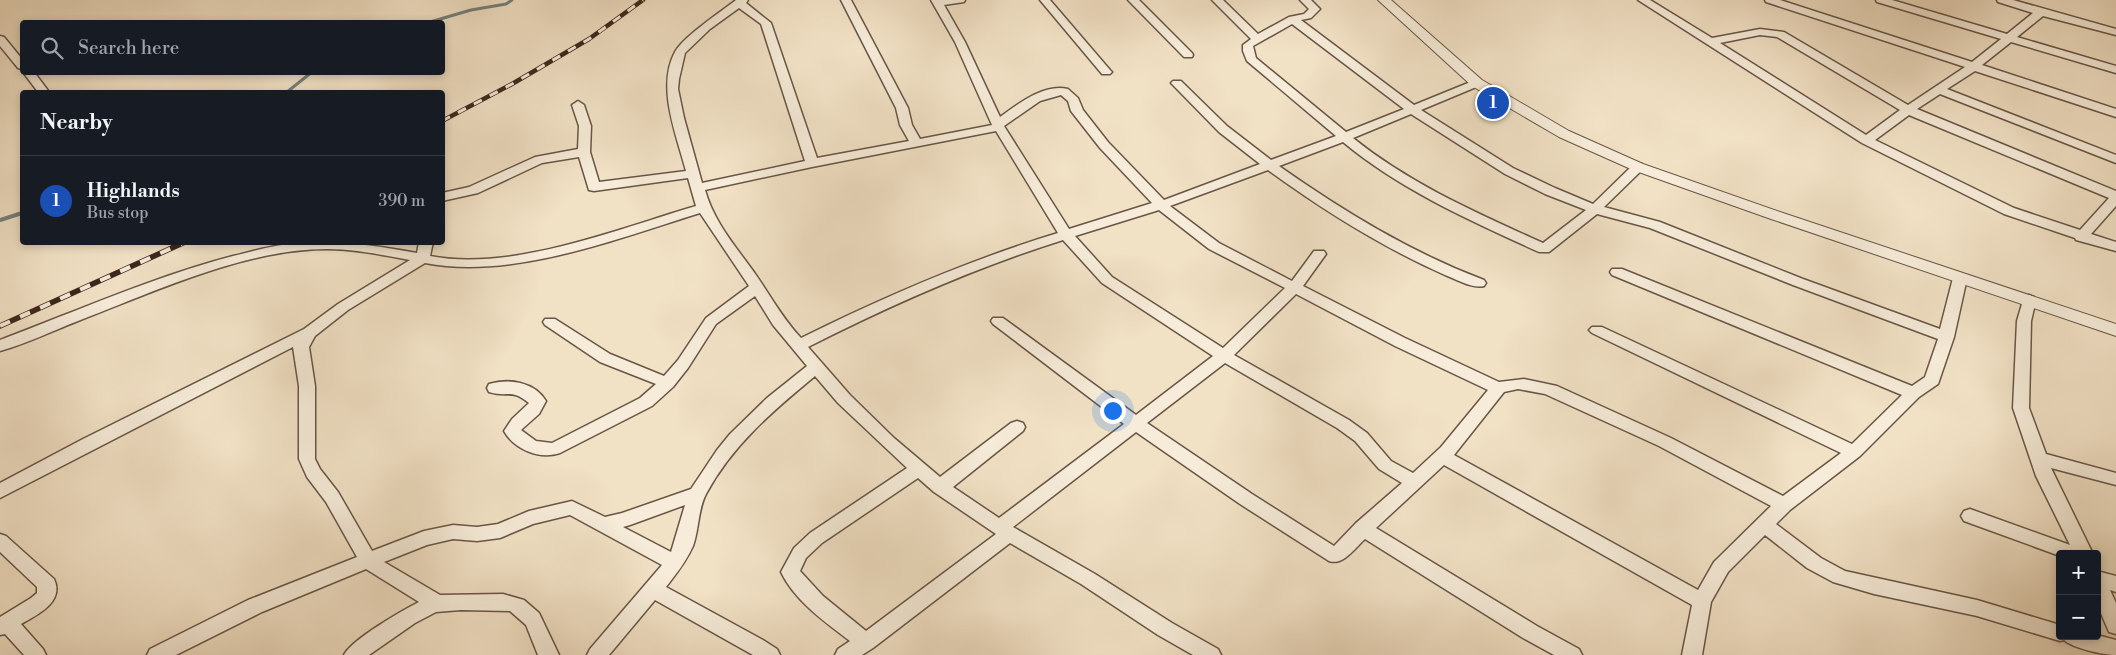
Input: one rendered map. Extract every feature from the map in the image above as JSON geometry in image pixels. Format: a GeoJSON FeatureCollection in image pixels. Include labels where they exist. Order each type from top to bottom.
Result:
{"type":"FeatureCollection","features":[{"type":"Feature","properties":{"kind":"street"},"geometry":{"type":"LineString","coordinates":[[846,0],[902,108],[906,125],[916,142]]}},
{"type":"Feature","properties":{"kind":"street"},"geometry":{"type":"LineString","coordinates":[[960,0],[937,2],[960,42],[998,126],[1067,236],[1107,280],[1224,356],[1343,424],[1360,437],[1384,466],[1414,482]]}},
{"type":"Feature","properties":{"kind":"street"},"geometry":{"type":"LineString","coordinates":[[1045,0],[1106,72]]}},
{"type":"Feature","properties":{"kind":"street"},"geometry":{"type":"LineString","coordinates":[[1133,0],[1188,55]]}},
{"type":"Feature","properties":{"kind":"street"},"geometry":{"type":"LineString","coordinates":[[1217,0],[1258,40]]}},
{"type":"Feature","properties":{"kind":"street"},"geometry":{"type":"LineString","coordinates":[[1305,0],[1315,9],[1307,16],[1292,19],[1248,45],[1251,59],[1375,162],[1454,208],[1544,249],[1595,209],[1638,167]]}},
{"type":"Feature","properties":{"kind":"street"},"geometry":{"type":"LineString","coordinates":[[1384,0],[1477,83],[1564,134],[1638,167],[2116,330]]}},
{"type":"Feature","properties":{"kind":"street"},"geometry":{"type":"LineString","coordinates":[[1643,0],[1866,140],[2010,211],[2081,237],[2116,247]]}},
{"type":"Feature","properties":{"kind":"street"},"geometry":{"type":"LineString","coordinates":[[1770,0],[2116,114]]}},
{"type":"Feature","properties":{"kind":"street"},"geometry":{"type":"LineString","coordinates":[[1881,0],[2116,70]]}},
{"type":"Feature","properties":{"kind":"street"},"geometry":{"type":"LineString","coordinates":[[2002,0],[2116,32]]}},
{"type":"Feature","properties":{"kind":"street"},"geometry":{"type":"LineString","coordinates":[[812,163],[766,23],[741,2],[706,27],[680,52],[676,63],[672,89],[678,118],[703,208],[778,322],[844,399],[888,442],[940,487],[1004,531],[1088,579],[1165,629],[1211,655]]}},
{"type":"Feature","properties":{"kind":"street"},"geometry":{"type":"LineString","coordinates":[[1866,140],[1973,67],[2041,12]]}},
{"type":"Feature","properties":{"kind":"street"},"geometry":{"type":"LineString","coordinates":[[1292,19],[1413,110],[1509,170],[1550,191],[1595,209],[1655,224],[1798,282],[1946,337]]}},
{"type":"Feature","properties":{"kind":"street"},"geometry":{"type":"LineString","coordinates":[[1710,42],[1760,32],[1780,34],[1908,110],[2116,197],[2081,237]]}},
{"type":"Feature","properties":{"kind":"street"},"geometry":{"type":"LineString","coordinates":[[0,39],[20,64]]}},
{"type":"Feature","properties":{"kind":"street"},"geometry":{"type":"LineString","coordinates":[[30,75],[42,90]]}},
{"type":"Feature","properties":{"kind":"street"},"geometry":{"type":"LineString","coordinates":[[1177,83],[1222,128],[1269,165],[1359,225],[1412,254],[1460,277],[1479,283]]}},
{"type":"Feature","properties":{"kind":"street"},"geometry":{"type":"LineString","coordinates":[[798,346],[868,311],[952,274],[1007,253],[1067,236],[1269,165],[1345,137],[1477,83]]}},
{"type":"Feature","properties":{"kind":"street"},"geometry":{"type":"LineString","coordinates":[[1939,90],[2116,159]]}},
{"type":"Feature","properties":{"kind":"street"},"geometry":{"type":"LineString","coordinates":[[578,105],[585,126],[584,152],[594,187],[695,181],[812,163],[959,135],[998,126],[1038,96],[1064,91],[1074,100],[1077,111],[1104,145],[1172,216],[1214,246],[1400,342],[1498,388]]}},
{"type":"Feature","properties":{"kind":"street"},"geometry":{"type":"LineString","coordinates":[[959,135],[983,138],[1010,145]]}},
{"type":"Feature","properties":{"kind":"street"},"geometry":{"type":"LineString","coordinates":[[445,196],[455,192],[473,190],[539,160],[584,152]]}},
{"type":"Feature","properties":{"kind":"street"},"geometry":{"type":"LineString","coordinates":[[0,346],[163,283],[216,265],[284,246],[328,245],[390,252],[424,250],[441,262],[494,263],[570,248],[703,208]]}},
{"type":"Feature","properties":{"kind":"street"},"geometry":{"type":"LineString","coordinates":[[0,491],[15,481],[115,429],[309,333],[424,250]]}},
{"type":"Feature","properties":{"kind":"street"},"geometry":{"type":"LineString","coordinates":[[845,655],[866,642],[1135,423],[1224,356],[1295,287],[1319,254]]}},
{"type":"Feature","properties":{"kind":"street"},"geometry":{"type":"LineString","coordinates":[[1617,272],[1913,393]]}},
{"type":"Feature","properties":{"kind":"street"},"geometry":{"type":"LineString","coordinates":[[1692,655],[1702,600],[1721,567],[1784,505],[1854,452],[1913,393],[1932,380],[1946,337],[1960,278]]}},
{"type":"Feature","properties":{"kind":"street"},"geometry":{"type":"LineString","coordinates":[[495,388],[521,388],[538,401],[530,413],[514,425],[512,431],[524,444],[537,449],[554,449],[646,402],[667,383],[683,364],[711,321],[756,288]]}},
{"type":"Feature","properties":{"kind":"street"},"geometry":{"type":"LineString","coordinates":[[2029,300],[2024,321],[2021,408],[2045,476],[2082,550]]}},
{"type":"Feature","properties":{"kind":"street"},"geometry":{"type":"LineString","coordinates":[[998,321],[1135,423],[1246,499],[1335,556],[1362,528],[1442,456],[1498,388],[1512,383],[1534,385],[1551,390],[1665,442],[1784,505]]}},
{"type":"Feature","properties":{"kind":"street"},"geometry":{"type":"LineString","coordinates":[[550,322],[605,358],[667,383]]}},
{"type":"Feature","properties":{"kind":"street"},"geometry":{"type":"LineString","coordinates":[[1597,330],[1854,452]]}},
{"type":"Feature","properties":{"kind":"street"},"geometry":{"type":"LineString","coordinates":[[309,333],[301,347],[307,386],[307,459],[313,472],[332,497],[368,561],[437,603]]}},
{"type":"Feature","properties":{"kind":"street"},"geometry":{"type":"LineString","coordinates":[[597,655],[675,563],[684,545],[697,494],[736,438],[773,402],[816,367]]}},
{"type":"Feature","properties":{"kind":"street"},"geometry":{"type":"LineString","coordinates":[[940,487],[1017,427]]}},
{"type":"Feature","properties":{"kind":"street"},"geometry":{"type":"LineString","coordinates":[[1442,456],[1702,600]]}},
{"type":"Feature","properties":{"kind":"street"},"geometry":{"type":"LineString","coordinates":[[2040,459],[2116,479]]}},
{"type":"Feature","properties":{"kind":"street"},"geometry":{"type":"LineString","coordinates":[[866,642],[823,610],[805,592],[790,572],[800,553],[816,538],[920,468]]}},
{"type":"Feature","properties":{"kind":"street"},"geometry":{"type":"LineString","coordinates":[[603,525],[624,520],[697,494]]}},
{"type":"Feature","properties":{"kind":"street"},"geometry":{"type":"LineString","coordinates":[[157,655],[255,606],[424,538],[453,532],[478,534],[500,531],[528,518],[564,508],[572,508],[675,563]]}},
{"type":"Feature","properties":{"kind":"street"},"geometry":{"type":"LineString","coordinates":[[1970,516],[2063,550]]}},
{"type":"Feature","properties":{"kind":"street"},"geometry":{"type":"LineString","coordinates":[[1764,525],[1814,563],[1840,577],[1977,608],[2056,632]]}},
{"type":"Feature","properties":{"kind":"street"},"geometry":{"type":"LineString","coordinates":[[1362,528],[1522,627],[1572,655]]}},
{"type":"Feature","properties":{"kind":"street"},"geometry":{"type":"LineString","coordinates":[[0,541],[47,584],[46,596],[38,604],[4,625],[36,655]]}},
{"type":"Feature","properties":{"kind":"street"},"geometry":{"type":"LineString","coordinates":[[2101,581],[2116,584]]}},
{"type":"Feature","properties":{"kind":"street"},"geometry":{"type":"LineString","coordinates":[[652,589],[692,612],[728,629],[770,655]]}},
{"type":"Feature","properties":{"kind":"street"},"geometry":{"type":"LineString","coordinates":[[2101,589],[2115,620]]}},
{"type":"Feature","properties":{"kind":"street"},"geometry":{"type":"LineString","coordinates":[[354,655],[397,625],[437,603],[490,602],[500,600],[509,602],[532,616],[543,648],[549,655]]}},
{"type":"Feature","properties":{"kind":"street"},"geometry":{"type":"LineString","coordinates":[[2086,640],[2116,649]]}},
{"type":"Feature","properties":{"kind":"waterway"},"geometry":{"type":"LineString","coordinates":[[437,20],[471,10],[506,4],[512,0]]}},
{"type":"Feature","properties":{"kind":"waterway"},"geometry":{"type":"LineString","coordinates":[[290,90],[308,75]]}},
{"type":"Feature","properties":{"kind":"waterway"},"geometry":{"type":"LineString","coordinates":[[0,220],[20,214]]}},
{"type":"Feature","properties":{"kind":"railway"},"geometry":{"type":"LineString","coordinates":[[445,119],[512,84],[589,39],[643,0]]}},
{"type":"Feature","properties":{"kind":"railway"},"geometry":{"type":"LineString","coordinates":[[0,326],[178,245]]}},
{"type":"Feature","properties":{"kind":"place","name":"Highlands"},"geometry":{"type":"Point","coordinates":[1493,103]}}]}
